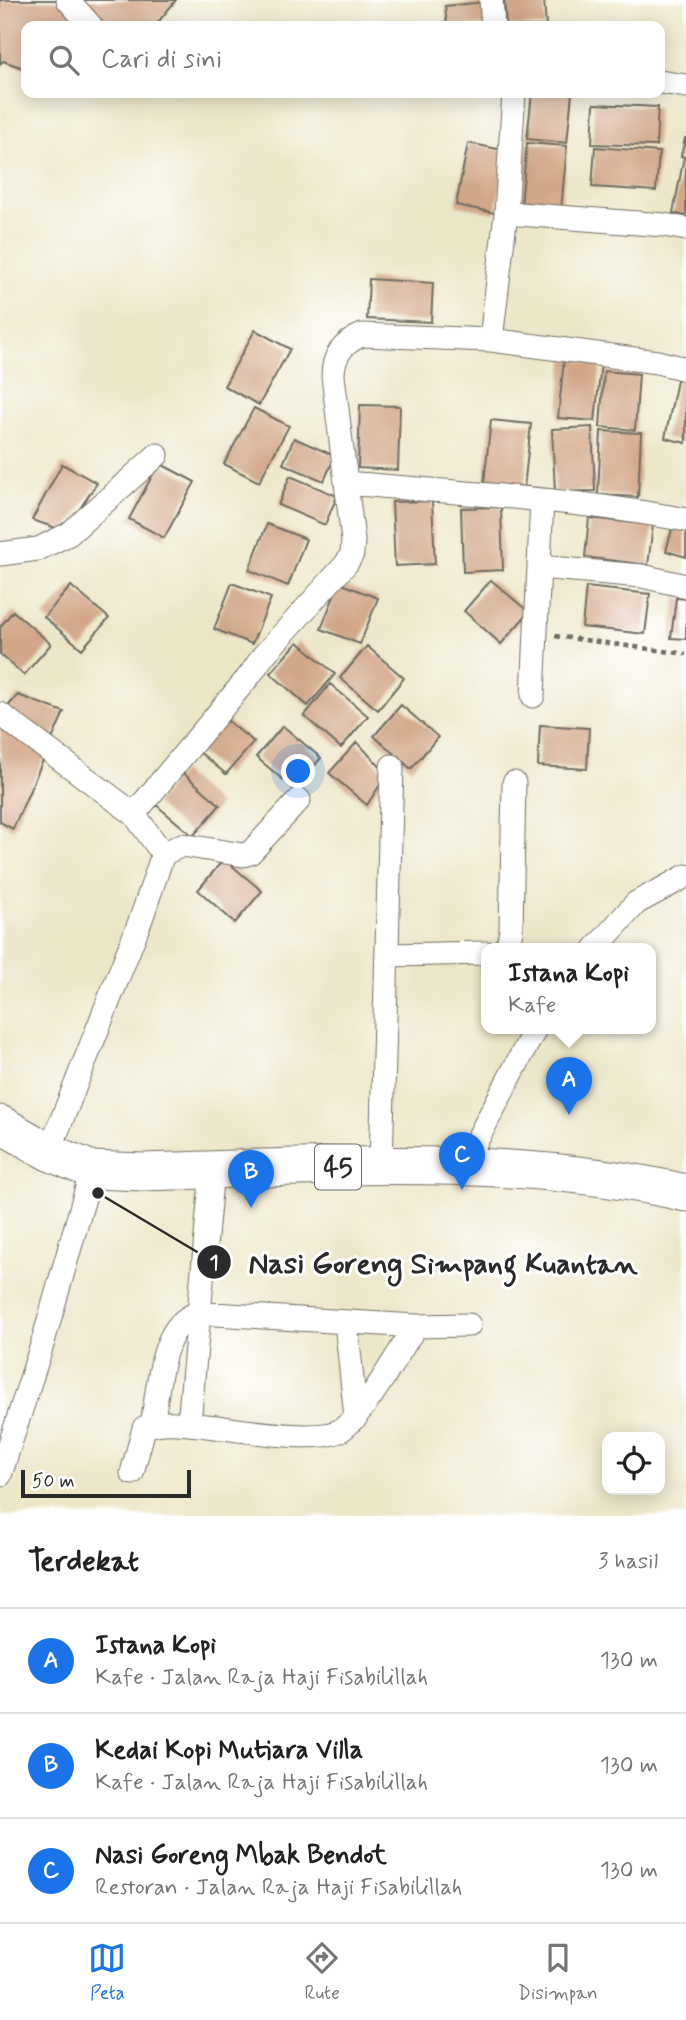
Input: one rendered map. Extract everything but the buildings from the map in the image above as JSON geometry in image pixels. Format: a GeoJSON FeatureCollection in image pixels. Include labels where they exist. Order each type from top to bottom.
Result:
{"type":"FeatureCollection","features":[{"type":"Feature","properties":{"kind":"highway","name":"45"},"geometry":{"type":"LineString","coordinates":[[0,1124],[49,1152],[92,1170],[143,1172],[464,1165],[631,1181],[686,1193]]}},
{"type":"Feature","properties":{"kind":"street"},"geometry":{"type":"LineString","coordinates":[[68,0],[87,21]]}},
{"type":"Feature","properties":{"kind":"street"},"geometry":{"type":"LineString","coordinates":[[491,0],[493,21]]}},
{"type":"Feature","properties":{"kind":"street"},"geometry":{"type":"LineString","coordinates":[[665,83],[686,86]]}},
{"type":"Feature","properties":{"kind":"street"},"geometry":{"type":"LineString","coordinates":[[491,340],[506,213],[514,98]]}},
{"type":"Feature","properties":{"kind":"street"},"geometry":{"type":"LineString","coordinates":[[506,213],[686,229]]}},
{"type":"Feature","properties":{"kind":"street"},"geometry":{"type":"LineString","coordinates":[[134,814],[263,656],[352,554],[354,540],[333,366],[340,349],[348,341],[362,335],[491,340],[656,362],[686,369]]}},
{"type":"Feature","properties":{"kind":"street"},"geometry":{"type":"LineString","coordinates":[[0,554],[38,549],[69,534],[157,455]]}},
{"type":"Feature","properties":{"kind":"street"},"geometry":{"type":"LineString","coordinates":[[346,483],[542,500],[631,510],[686,520]]}},
{"type":"Feature","properties":{"kind":"street"},"geometry":{"type":"LineString","coordinates":[[533,696],[542,500]]}},
{"type":"Feature","properties":{"kind":"street"},"geometry":{"type":"LineString","coordinates":[[539,567],[642,576],[686,586]]}},
{"type":"Feature","properties":{"kind":"street"},"geometry":{"type":"LineString","coordinates":[[0,714],[134,814],[163,854]]}},
{"type":"Feature","properties":{"kind":"street"},"geometry":{"type":"LineString","coordinates":[[381,1165],[392,766]]}},
{"type":"Feature","properties":{"kind":"street"},"geometry":{"type":"LineString","coordinates":[[509,943],[514,783]]}},
{"type":"Feature","properties":{"kind":"street"},"geometry":{"type":"LineString","coordinates":[[49,1152],[141,919],[163,854],[182,845],[243,855],[250,853],[299,800]]}},
{"type":"Feature","properties":{"kind":"street"},"geometry":{"type":"LineString","coordinates":[[600,943],[636,904],[686,876]]}},
{"type":"Feature","properties":{"kind":"street"},"geometry":{"type":"LineString","coordinates":[[388,955],[481,953]]}},
{"type":"Feature","properties":{"kind":"street"},"geometry":{"type":"LineString","coordinates":[[464,1165],[532,1034]]}},
{"type":"Feature","properties":{"kind":"street"},"geometry":{"type":"LineString","coordinates":[[0,1475],[42,1345],[92,1170]]}},
{"type":"Feature","properties":{"kind":"street"},"geometry":{"type":"LineString","coordinates":[[188,1424],[212,1170]]}},
{"type":"Feature","properties":{"kind":"street"},"geometry":{"type":"LineString","coordinates":[[152,1424],[167,1346],[176,1327],[186,1317],[198,1313],[346,1322],[468,1325]]}},
{"type":"Feature","properties":{"kind":"street"},"geometry":{"type":"LineString","coordinates":[[346,1322],[356,1417]]}},
{"type":"Feature","properties":{"kind":"street"},"geometry":{"type":"LineString","coordinates":[[132,1474],[144,1428],[152,1424],[188,1424],[318,1436],[339,1431],[356,1417],[416,1325]]}},
{"type":"Feature","properties":{"kind":"path"},"geometry":{"type":"LineString","coordinates":[[536,633],[686,654]]}},
{"type":"Feature","properties":{"kind":"place","name":"Istana Kopi"},"geometry":{"type":"Point","coordinates":[569,1115]}},
{"type":"Feature","properties":{"kind":"place","name":"Nasi Goreng Mbak Bendot"},"geometry":{"type":"Point","coordinates":[462,1190]}},
{"type":"Feature","properties":{"kind":"place","name":"Nasi Goreng Simpang Kuantan"},"geometry":{"type":"Point","coordinates":[98,1193]}},
{"type":"Feature","properties":{"kind":"place","name":"Kedai Kopi Mutiara Villa"},"geometry":{"type":"Point","coordinates":[251,1208]}}]}
